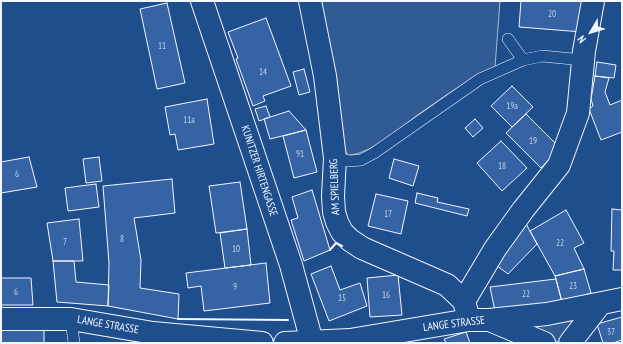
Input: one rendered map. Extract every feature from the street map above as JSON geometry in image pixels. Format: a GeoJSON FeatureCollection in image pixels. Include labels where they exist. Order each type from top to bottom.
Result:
{"type":"FeatureCollection","features":[{"type":"Feature","properties":{"kind":"street","name":"KUNITZER HIRTENGASSE"},"geometry":{"type":"LineString","coordinates":[[202,1],[291,265],[312,342]]}},
{"type":"Feature","properties":{"kind":"street","name":"AM SPIELBERG"},"geometry":{"type":"LineString","coordinates":[[310,1],[325,76],[335,158],[334,212],[337,222],[346,236],[362,248],[447,285],[474,314]]}},
{"type":"Feature","properties":{"kind":"street"},"geometry":{"type":"LineString","coordinates":[[544,343],[474,314],[495,249],[523,210],[559,165],[578,113],[583,60],[593,1]]}},
{"type":"Feature","properties":{"kind":"street","name":"LANGE STRASSE"},"geometry":{"type":"LineString","coordinates":[[285,343],[351,341],[474,314],[547,314],[622,299]]}},
{"type":"Feature","properties":{"kind":"street"},"geometry":{"type":"LineString","coordinates":[[570,343],[600,304]]}},
{"type":"Feature","properties":{"kind":"street","name":"LANGE STRASSE"},"geometry":{"type":"LineString","coordinates":[[1,319],[71,319],[153,333],[262,343]]}},
{"type":"Feature","properties":{"kind":"lane"},"geometry":{"type":"LineString","coordinates":[[508,39],[523,60]]}},
{"type":"Feature","properties":{"kind":"lane"},"geometry":{"type":"LineString","coordinates":[[335,158],[349,161],[361,160],[374,153],[480,79],[523,60],[542,56],[583,60]]}},
{"type":"Feature","properties":{"kind":"lane"},"geometry":{"type":"LineString","coordinates":[[71,319],[74,343]]}},
{"type":"Feature","properties":{"kind":"shaded area"},"geometry":{"type":"Polygon","coordinates":[[[319,1],[500,1],[495,67],[472,78],[445,96],[416,116],[387,139],[367,150],[349,155],[344,151],[319,1]]]}},
{"type":"Feature","properties":{"kind":"shaded area"},"geometry":{"type":"Polygon","coordinates":[[[577,320],[561,341],[557,342],[535,326],[577,320]]]}},
{"type":"Feature","properties":{"kind":"building"},"geometry":{"type":"Polygon","coordinates":[[[521,1],[585,1],[582,32],[519,27],[521,1]]]}},
{"type":"Feature","properties":{"kind":"building"},"geometry":{"type":"Polygon","coordinates":[[[167,3],[185,83],[157,89],[140,9],[167,3]]]}},
{"type":"Feature","properties":{"kind":"building"},"geometry":{"type":"Polygon","coordinates":[[[266,18],[291,86],[263,96],[265,101],[253,106],[228,32],[266,18]]]}},
{"type":"Feature","properties":{"kind":"building"},"geometry":{"type":"Polygon","coordinates":[[[597,62],[616,65],[614,78],[595,76],[597,62]]]}},
{"type":"Feature","properties":{"kind":"building"},"geometry":{"type":"Polygon","coordinates":[[[304,69],[310,92],[299,95],[293,72],[304,69]]]}},
{"type":"Feature","properties":{"kind":"building"},"geometry":{"type":"Polygon","coordinates":[[[595,76],[609,78],[605,92],[610,105],[622,100],[622,132],[601,140],[589,109],[593,106],[591,99],[595,76]]]}},
{"type":"Feature","properties":{"kind":"building"},"geometry":{"type":"Polygon","coordinates":[[[512,86],[533,107],[512,127],[491,106],[512,86]]]}},
{"type":"Feature","properties":{"kind":"building"},"geometry":{"type":"Polygon","coordinates":[[[207,99],[214,144],[178,150],[175,134],[170,135],[165,107],[207,99]]]}},
{"type":"Feature","properties":{"kind":"building"},"geometry":{"type":"Polygon","coordinates":[[[266,106],[270,117],[259,121],[255,109],[266,106]]]}},
{"type":"Feature","properties":{"kind":"building"},"geometry":{"type":"Polygon","coordinates":[[[289,111],[306,130],[270,139],[264,119],[289,111]]]}},
{"type":"Feature","properties":{"kind":"building"},"geometry":{"type":"Polygon","coordinates":[[[526,114],[560,148],[541,168],[506,133],[526,114]]]}},
{"type":"Feature","properties":{"kind":"building"},"geometry":{"type":"Polygon","coordinates":[[[475,119],[483,128],[473,137],[465,128],[475,119]]]}},
{"type":"Feature","properties":{"kind":"building"},"geometry":{"type":"Polygon","coordinates":[[[306,130],[317,172],[294,178],[283,136],[306,130]]]}},
{"type":"Feature","properties":{"kind":"building"},"geometry":{"type":"Polygon","coordinates":[[[501,141],[527,168],[502,191],[477,163],[501,141]]]}},
{"type":"Feature","properties":{"kind":"building"},"geometry":{"type":"Polygon","coordinates":[[[29,157],[37,187],[1,193],[1,162],[29,157]]]}},
{"type":"Feature","properties":{"kind":"building"},"geometry":{"type":"Polygon","coordinates":[[[99,157],[102,181],[86,183],[83,159],[99,157]]]}},
{"type":"Feature","properties":{"kind":"building"},"geometry":{"type":"Polygon","coordinates":[[[394,159],[419,166],[413,186],[389,178],[394,159]]]}},
{"type":"Feature","properties":{"kind":"building"},"geometry":{"type":"Polygon","coordinates":[[[172,179],[175,213],[134,218],[141,260],[140,288],[179,294],[178,319],[108,306],[109,263],[103,186],[172,179]]]}},
{"type":"Feature","properties":{"kind":"building"},"geometry":{"type":"Polygon","coordinates":[[[240,182],[247,229],[216,233],[209,186],[240,182]]]}},
{"type":"Feature","properties":{"kind":"building"},"geometry":{"type":"Polygon","coordinates":[[[96,184],[99,207],[68,211],[65,188],[96,184]]]}},
{"type":"Feature","properties":{"kind":"building"},"geometry":{"type":"Polygon","coordinates":[[[312,190],[330,250],[304,261],[291,220],[298,218],[292,197],[312,190]]]}},
{"type":"Feature","properties":{"kind":"building"},"geometry":{"type":"Polygon","coordinates":[[[417,193],[438,198],[437,202],[469,209],[467,216],[415,203],[417,193]]]}},
{"type":"Feature","properties":{"kind":"building"},"geometry":{"type":"Polygon","coordinates":[[[376,194],[408,201],[401,234],[368,226],[376,194]]]}},
{"type":"Feature","properties":{"kind":"building"},"geometry":{"type":"Polygon","coordinates":[[[612,209],[622,210],[622,270],[613,270],[614,251],[611,251],[612,209]]]}},
{"type":"Feature","properties":{"kind":"building"},"geometry":{"type":"Polygon","coordinates":[[[566,210],[584,243],[574,248],[584,269],[555,276],[530,231],[566,210]]]}},
{"type":"Feature","properties":{"kind":"building"},"geometry":{"type":"Polygon","coordinates":[[[79,219],[83,261],[53,261],[47,223],[79,219]]]}},
{"type":"Feature","properties":{"kind":"building"},"geometry":{"type":"Polygon","coordinates":[[[524,220],[537,244],[508,274],[496,265],[524,220]]]}},
{"type":"Feature","properties":{"kind":"building"},"geometry":{"type":"Polygon","coordinates":[[[247,229],[251,265],[225,268],[220,233],[247,229]]]}},
{"type":"Feature","properties":{"kind":"building"},"geometry":{"type":"Polygon","coordinates":[[[53,261],[74,261],[76,282],[109,285],[108,306],[57,302],[53,261]]]}},
{"type":"Feature","properties":{"kind":"building"},"geometry":{"type":"Polygon","coordinates":[[[266,263],[270,303],[204,311],[201,286],[188,288],[186,273],[266,263]]]}},
{"type":"Feature","properties":{"kind":"building"},"geometry":{"type":"Polygon","coordinates":[[[331,266],[340,290],[360,283],[367,306],[329,321],[311,274],[331,266]]]}},
{"type":"Feature","properties":{"kind":"building"},"geometry":{"type":"Polygon","coordinates":[[[584,269],[591,293],[562,302],[555,276],[584,269]]]}},
{"type":"Feature","properties":{"kind":"building"},"geometry":{"type":"Polygon","coordinates":[[[398,275],[402,315],[370,317],[367,278],[398,275]]]}},
{"type":"Feature","properties":{"kind":"building"},"geometry":{"type":"Polygon","coordinates":[[[1,278],[31,278],[33,305],[1,305],[1,278]]]}},
{"type":"Feature","properties":{"kind":"building"},"geometry":{"type":"Polygon","coordinates":[[[556,279],[562,302],[495,311],[490,287],[556,279]]]}},
{"type":"Feature","properties":{"kind":"building"},"geometry":{"type":"Polygon","coordinates":[[[622,317],[622,340],[613,343],[603,343],[597,324],[622,317]]]}},
{"type":"Feature","properties":{"kind":"building"},"geometry":{"type":"Polygon","coordinates":[[[1,328],[44,328],[44,343],[1,343],[1,328]]]}},
{"type":"Feature","properties":{"kind":"building"},"geometry":{"type":"Polygon","coordinates":[[[466,332],[470,343],[446,343],[444,339],[466,332]]]}},
{"type":"Feature","properties":{"kind":"wall"},"geometry":{"type":"LineString","coordinates":[[330,250],[336,243],[342,246]]}},
{"type":"Feature","properties":{"kind":"wall"},"geometry":{"type":"LineString","coordinates":[[178,319],[288,320]]}}]}
